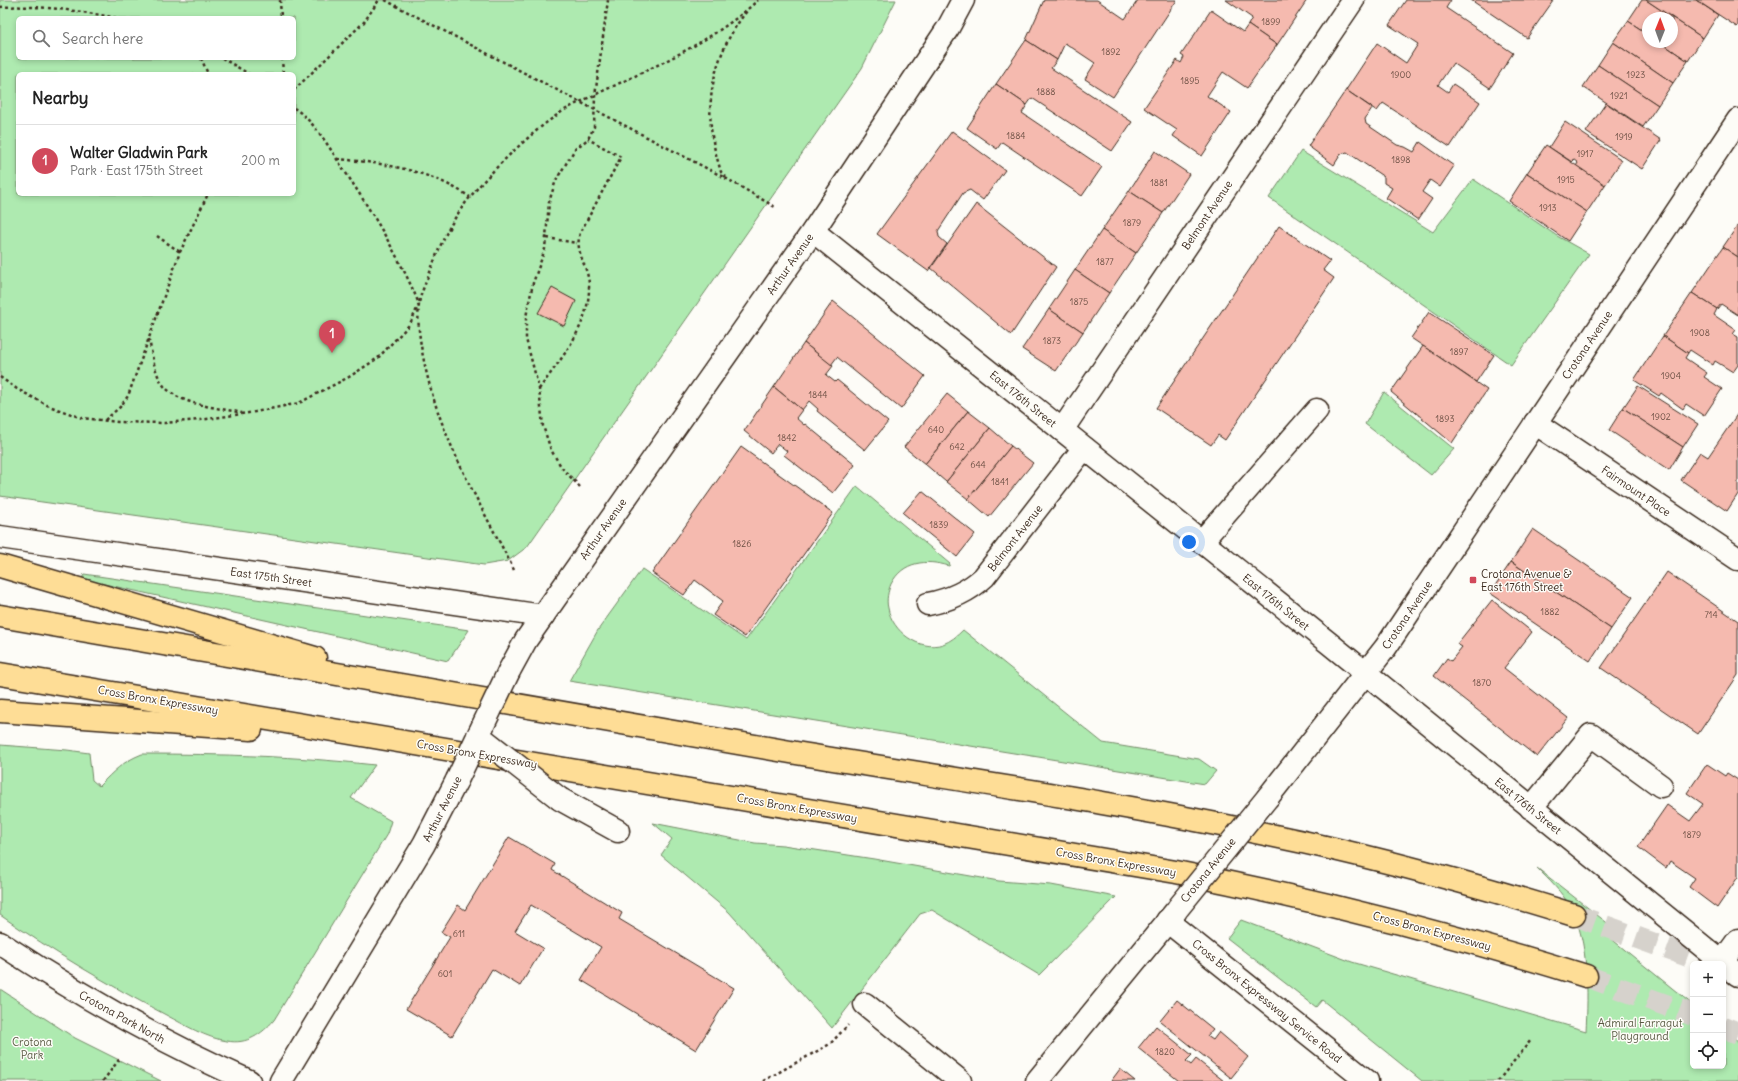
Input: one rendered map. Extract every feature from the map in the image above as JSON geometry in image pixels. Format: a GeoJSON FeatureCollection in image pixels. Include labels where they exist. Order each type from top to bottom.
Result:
{"type":"FeatureCollection","features":[{"type":"Feature","properties":{"kind":"highway"},"geometry":{"type":"LineString","coordinates":[[0,566],[416,688]]}},
{"type":"Feature","properties":{"kind":"highway"},"geometry":{"type":"LineString","coordinates":[[0,616],[1175,816],[1263,833],[1432,873],[1574,915]]}},
{"type":"Feature","properties":{"kind":"highway","name":"Cross Bronx Expressway"},"geometry":{"type":"LineString","coordinates":[[0,674],[1223,881],[1321,902],[1412,925],[1586,976]]}},
{"type":"Feature","properties":{"kind":"highway"},"geometry":{"type":"LineString","coordinates":[[0,711],[384,738]]}},
{"type":"Feature","properties":{"kind":"street","name":"Arthur Avenue"},"geometry":{"type":"LineString","coordinates":[[281,1081],[424,844],[457,780],[508,671],[526,640],[813,231],[948,28],[963,0]]}},
{"type":"Feature","properties":{"kind":"street","name":"Belmont Avenue"},"geometry":{"type":"LineString","coordinates":[[1062,430],[1353,0]]}},
{"type":"Feature","properties":{"kind":"street","name":"Crotona Avenue"},"geometry":{"type":"LineString","coordinates":[[1037,1081],[1268,797],[1386,647],[1738,120]]}},
{"type":"Feature","properties":{"kind":"street","name":"East 176th Street"},"geometry":{"type":"LineString","coordinates":[[813,231],[1730,968]]}},
{"type":"Feature","properties":{"kind":"street"},"geometry":{"type":"LineString","coordinates":[[1201,542],[1317,410]]}},
{"type":"Feature","properties":{"kind":"street","name":"Fairmount Place"},"geometry":{"type":"LineString","coordinates":[[1535,423],[1738,559]]}},
{"type":"Feature","properties":{"kind":"street","name":"Belmont Avenue"},"geometry":{"type":"LineString","coordinates":[[928,604],[945,600],[962,593],[984,577],[1084,448]]}},
{"type":"Feature","properties":{"kind":"street","name":"East 175th Street"},"geometry":{"type":"LineString","coordinates":[[0,537],[543,616]]}},
{"type":"Feature","properties":{"kind":"street"},"geometry":{"type":"LineString","coordinates":[[478,734],[560,799],[618,831]]}},
{"type":"Feature","properties":{"kind":"street"},"geometry":{"type":"LineString","coordinates":[[1531,808],[1591,735],[1661,786]]}},
{"type":"Feature","properties":{"kind":"street","name":"Cross Bronx Expressway Service Road"},"geometry":{"type":"LineString","coordinates":[[1172,915],[1367,1081]]}},
{"type":"Feature","properties":{"kind":"street"},"geometry":{"type":"LineString","coordinates":[[1730,968],[1738,940]]}},
{"type":"Feature","properties":{"kind":"street","name":"Crotona Park North"},"geometry":{"type":"LineString","coordinates":[[0,943],[58,980],[129,1022],[198,1058],[249,1081]]}},
{"type":"Feature","properties":{"kind":"street"},"geometry":{"type":"LineString","coordinates":[[865,1004],[960,1081]]}},
{"type":"Feature","properties":{"kind":"path"},"geometry":{"type":"LineString","coordinates":[[280,0],[281,16]]}},
{"type":"Feature","properties":{"kind":"path"},"geometry":{"type":"LineString","coordinates":[[296,88],[364,22],[379,0]]}},
{"type":"Feature","properties":{"kind":"path"},"geometry":{"type":"LineString","coordinates":[[385,0],[729,180],[775,207]]}},
{"type":"Feature","properties":{"kind":"path"},"geometry":{"type":"LineString","coordinates":[[580,487],[562,468],[551,450],[543,426],[539,389],[526,339],[526,317],[528,298],[546,250],[549,202],[556,180],[575,149],[588,139],[594,127],[596,111],[595,96],[608,0]]}},
{"type":"Feature","properties":{"kind":"path"},"geometry":{"type":"LineString","coordinates":[[0,377],[17,389],[49,406],[82,418],[105,420],[165,423],[200,420],[299,403],[349,377],[378,358],[410,324],[447,230],[460,208],[497,167],[521,145],[569,108],[648,71],[722,27],[758,0]]}},
{"type":"Feature","properties":{"kind":"path"},"geometry":{"type":"LineString","coordinates":[[0,7],[16,6],[81,11],[107,16]]}},
{"type":"Feature","properties":{"kind":"path"},"geometry":{"type":"LineString","coordinates":[[729,180],[721,172],[713,140],[711,128],[712,95],[720,58],[727,40],[735,26],[750,7]]}},
{"type":"Feature","properties":{"kind":"path"},"geometry":{"type":"LineString","coordinates":[[202,60],[207,72]]}},
{"type":"Feature","properties":{"kind":"path"},"geometry":{"type":"LineString","coordinates":[[226,60],[246,72]]}},
{"type":"Feature","properties":{"kind":"path"},"geometry":{"type":"LineString","coordinates":[[282,60],[282,72]]}},
{"type":"Feature","properties":{"kind":"path"},"geometry":{"type":"LineString","coordinates":[[296,110],[324,140],[336,158],[389,243],[419,304],[421,349],[427,376],[440,418],[460,468],[514,570]]}},
{"type":"Feature","properties":{"kind":"path"},"geometry":{"type":"LineString","coordinates":[[539,389],[571,345],[584,315],[590,285],[578,243],[580,233],[621,156],[588,139]]}},
{"type":"Feature","properties":{"kind":"path"},"geometry":{"type":"LineString","coordinates":[[336,158],[382,163],[416,170],[445,182],[470,197]]}},
{"type":"Feature","properties":{"kind":"path"},"geometry":{"type":"LineString","coordinates":[[105,420],[120,407],[128,396],[180,252],[207,196]]}},
{"type":"Feature","properties":{"kind":"path"},"geometry":{"type":"LineString","coordinates":[[157,236],[180,252]]}},
{"type":"Feature","properties":{"kind":"path"},"geometry":{"type":"LineString","coordinates":[[547,238],[578,243]]}},
{"type":"Feature","properties":{"kind":"path"},"geometry":{"type":"LineString","coordinates":[[148,338],[154,365],[158,374],[164,386],[175,395],[198,403],[244,413]]}},
{"type":"Feature","properties":{"kind":"path"},"geometry":{"type":"LineString","coordinates":[[1498,1081],[1532,1040]]}},
{"type":"Feature","properties":{"kind":"path"},"geometry":{"type":"LineString","coordinates":[[763,1081],[830,1044]]}},
{"type":"Feature","properties":{"kind":"path"},"geometry":{"type":"LineString","coordinates":[[103,1081],[120,1057]]}},
{"type":"Feature","properties":{"kind":"green space"},"geometry":{"type":"Polygon","coordinates":[[[0,0],[896,0],[862,68],[527,547],[508,561],[484,565],[0,496],[0,0]]]}},
{"type":"Feature","properties":{"kind":"green space"},"geometry":{"type":"Polygon","coordinates":[[[1301,151],[1433,232],[1473,179],[1557,236],[1589,254],[1511,365],[1269,198],[1301,151]]]}},
{"type":"Feature","properties":{"kind":"green space"},"geometry":{"type":"Polygon","coordinates":[[[1384,392],[1454,449],[1431,475],[1365,424],[1384,392]]]}},
{"type":"Feature","properties":{"kind":"green space"},"geometry":{"type":"Polygon","coordinates":[[[857,486],[950,564],[949,566],[924,563],[909,566],[896,576],[891,584],[888,593],[888,608],[895,624],[908,638],[925,645],[934,646],[949,641],[963,630],[1103,743],[1199,759],[1216,771],[1205,784],[569,681],[598,630],[642,569],[746,640],[857,486]]]}},
{"type":"Feature","properties":{"kind":"green space"},"geometry":{"type":"Polygon","coordinates":[[[84,574],[469,630],[448,661],[82,579],[84,574]]]}},
{"type":"Feature","properties":{"kind":"green space"},"geometry":{"type":"Polygon","coordinates":[[[0,745],[89,753],[92,780],[99,786],[114,771],[142,754],[258,756],[317,759],[375,765],[351,798],[391,821],[387,834],[274,1020],[254,1037],[241,1041],[227,1041],[196,1031],[123,992],[61,955],[0,915],[0,745]]]}},
{"type":"Feature","properties":{"kind":"green space"},"geometry":{"type":"Polygon","coordinates":[[[653,823],[755,843],[783,845],[874,859],[999,881],[1051,885],[1116,897],[1039,975],[932,910],[920,914],[832,1028],[729,912],[661,855],[672,839],[653,823]]]}},
{"type":"Feature","properties":{"kind":"green space","name":"Admiral Farragut Playground"},"geometry":{"type":"Polygon","coordinates":[[[1537,868],[1615,929],[1609,937],[1690,1003],[1690,1069],[1726,1069],[1726,1031],[1738,1041],[1738,1081],[1422,1081],[1322,1000],[1316,1007],[1227,938],[1241,920],[1352,962],[1586,1031],[1587,984],[1581,936],[1577,921],[1571,908],[1555,886],[1537,868]]]}},
{"type":"Feature","properties":{"kind":"green space","name":"Crotona Park"},"geometry":{"type":"Polygon","coordinates":[[[0,989],[75,1038],[161,1081],[0,1081],[0,989]]]}},
{"type":"Feature","properties":{"kind":"building"},"geometry":{"type":"Polygon","coordinates":[[[1044,0],[1097,0],[1125,19],[1138,0],[1177,0],[1113,97],[1085,79],[1095,63],[1065,43],[1057,60],[1026,40],[1044,0]]]}},
{"type":"Feature","properties":{"kind":"building"},"geometry":{"type":"Polygon","coordinates":[[[1226,0],[1307,0],[1277,45],[1248,25],[1252,18],[1226,0]]]}},
{"type":"Feature","properties":{"kind":"building"},"geometry":{"type":"Polygon","coordinates":[[[1406,0],[1451,0],[1446,8],[1513,53],[1490,88],[1453,63],[1438,85],[1448,92],[1453,84],[1480,102],[1450,147],[1383,103],[1377,111],[1346,90],[1377,43],[1406,63],[1418,44],[1389,25],[1406,0]]]}},
{"type":"Feature","properties":{"kind":"building"},"geometry":{"type":"Polygon","coordinates":[[[1471,0],[1552,0],[1553,1],[1527,38],[1471,0]]]}},
{"type":"Feature","properties":{"kind":"building"},"geometry":{"type":"Polygon","coordinates":[[[1642,0],[1646,0],[1664,12],[1642,12],[1642,30],[1628,21],[1642,0]]]}},
{"type":"Feature","properties":{"kind":"building"},"geometry":{"type":"Polygon","coordinates":[[[1646,0],[1696,0],[1718,15],[1703,38],[1678,21],[1678,12],[1664,12],[1646,0]]]}},
{"type":"Feature","properties":{"kind":"building"},"geometry":{"type":"Polygon","coordinates":[[[1696,0],[1738,0],[1738,26],[1737,27],[1696,0]]]}},
{"type":"Feature","properties":{"kind":"building"},"geometry":{"type":"Polygon","coordinates":[[[1211,10],[1243,32],[1248,25],[1277,45],[1247,88],[1223,72],[1207,96],[1231,112],[1202,156],[1173,136],[1177,130],[1144,108],[1177,60],[1181,63],[1184,57],[1181,55],[1211,10]]]}},
{"type":"Feature","properties":{"kind":"building"},"geometry":{"type":"Polygon","coordinates":[[[1628,21],[1642,30],[1642,48],[1669,48],[1688,61],[1673,83],[1613,42],[1628,21]]]}},
{"type":"Feature","properties":{"kind":"building"},"geometry":{"type":"Polygon","coordinates":[[[1678,21],[1703,38],[1688,61],[1669,48],[1678,48],[1678,21]]]}},
{"type":"Feature","properties":{"kind":"building"},"geometry":{"type":"Polygon","coordinates":[[[1026,40],[1057,60],[1051,68],[1132,122],[1112,151],[1032,98],[1027,105],[996,84],[1026,40]]]}},
{"type":"Feature","properties":{"kind":"building"},"geometry":{"type":"Polygon","coordinates":[[[1613,42],[1673,83],[1658,105],[1598,65],[1613,42]]]}},
{"type":"Feature","properties":{"kind":"building"},"geometry":{"type":"Polygon","coordinates":[[[1598,65],[1658,105],[1643,127],[1583,87],[1598,65]]]}},
{"type":"Feature","properties":{"kind":"building"},"geometry":{"type":"Polygon","coordinates":[[[996,84],[1027,105],[1022,113],[1102,167],[1082,196],[1002,142],[997,149],[967,128],[996,84]]]}},
{"type":"Feature","properties":{"kind":"building"},"geometry":{"type":"Polygon","coordinates":[[[1346,90],[1372,108],[1365,119],[1366,124],[1397,145],[1414,152],[1420,142],[1454,166],[1440,187],[1430,180],[1422,192],[1432,199],[1418,220],[1386,198],[1392,188],[1384,183],[1384,177],[1347,152],[1341,154],[1334,165],[1308,146],[1346,90]]]}},
{"type":"Feature","properties":{"kind":"building"},"geometry":{"type":"Polygon","coordinates":[[[1606,103],[1661,140],[1642,169],[1586,132],[1606,103]]]}},
{"type":"Feature","properties":{"kind":"building"},"geometry":{"type":"Polygon","coordinates":[[[1565,122],[1622,160],[1605,185],[1576,166],[1578,163],[1573,159],[1572,162],[1549,147],[1565,122]]]}},
{"type":"Feature","properties":{"kind":"building"},"geometry":{"type":"Polygon","coordinates":[[[952,131],[1005,170],[983,200],[970,190],[963,193],[938,231],[939,237],[947,244],[928,271],[877,234],[952,131]]]}},
{"type":"Feature","properties":{"kind":"building"},"geometry":{"type":"Polygon","coordinates":[[[1546,145],[1605,185],[1587,212],[1527,173],[1546,145]]]}},
{"type":"Feature","properties":{"kind":"building"},"geometry":{"type":"Polygon","coordinates":[[[1155,151],[1189,174],[1163,213],[1129,191],[1155,151]]]}},
{"type":"Feature","properties":{"kind":"building"},"geometry":{"type":"Polygon","coordinates":[[[1527,173],[1587,212],[1568,241],[1509,201],[1527,173]]]}},
{"type":"Feature","properties":{"kind":"building"},"geometry":{"type":"Polygon","coordinates":[[[1129,191],[1163,213],[1136,253],[1102,230],[1129,191]]]}},
{"type":"Feature","properties":{"kind":"building"},"geometry":{"type":"Polygon","coordinates":[[[976,204],[1056,267],[1011,335],[931,268],[976,204]]]}},
{"type":"Feature","properties":{"kind":"building"},"geometry":{"type":"Polygon","coordinates":[[[1738,225],[1738,257],[1723,247],[1738,225]]]}},
{"type":"Feature","properties":{"kind":"building"},"geometry":{"type":"Polygon","coordinates":[[[1279,226],[1330,261],[1323,270],[1334,278],[1225,440],[1218,435],[1211,445],[1156,408],[1279,226]]]}},
{"type":"Feature","properties":{"kind":"building"},"geometry":{"type":"Polygon","coordinates":[[[1102,230],[1136,253],[1109,293],[1075,270],[1102,230]]]}},
{"type":"Feature","properties":{"kind":"building"},"geometry":{"type":"Polygon","coordinates":[[[1723,247],[1738,257],[1738,315],[1721,304],[1717,309],[1692,293],[1723,247]]]}},
{"type":"Feature","properties":{"kind":"building"},"geometry":{"type":"Polygon","coordinates":[[[1075,270],[1109,293],[1083,332],[1049,309],[1075,270]]]}},
{"type":"Feature","properties":{"kind":"building"},"geometry":{"type":"Polygon","coordinates":[[[552,288],[576,301],[564,326],[538,313],[552,288]]]}},
{"type":"Feature","properties":{"kind":"building"},"geometry":{"type":"Polygon","coordinates":[[[1692,293],[1717,309],[1714,315],[1736,330],[1733,334],[1738,337],[1738,365],[1733,372],[1715,361],[1713,365],[1690,350],[1688,353],[1663,336],[1692,293]]]}},
{"type":"Feature","properties":{"kind":"building"},"geometry":{"type":"Polygon","coordinates":[[[833,301],[925,376],[901,409],[837,357],[831,365],[804,343],[833,301]]]}},
{"type":"Feature","properties":{"kind":"building"},"geometry":{"type":"Polygon","coordinates":[[[1049,309],[1083,332],[1056,371],[1022,349],[1049,309]]]}},
{"type":"Feature","properties":{"kind":"building"},"geometry":{"type":"Polygon","coordinates":[[[1429,312],[1494,355],[1476,382],[1411,338],[1429,312]]]}},
{"type":"Feature","properties":{"kind":"building"},"geometry":{"type":"Polygon","coordinates":[[[1663,336],[1688,353],[1685,358],[1707,373],[1704,377],[1722,389],[1704,416],[1686,404],[1683,409],[1661,393],[1659,396],[1634,380],[1663,336]]]}},
{"type":"Feature","properties":{"kind":"building"},"geometry":{"type":"Polygon","coordinates":[[[804,343],[833,366],[826,375],[835,382],[837,380],[888,422],[865,450],[817,411],[818,409],[809,401],[802,410],[774,387],[804,343]]]}},
{"type":"Feature","properties":{"kind":"building"},"geometry":{"type":"Polygon","coordinates":[[[1423,346],[1487,390],[1452,443],[1391,392],[1423,346]]]}},
{"type":"Feature","properties":{"kind":"building"},"geometry":{"type":"Polygon","coordinates":[[[1638,386],[1698,424],[1683,447],[1623,408],[1638,386]]]}},
{"type":"Feature","properties":{"kind":"building"},"geometry":{"type":"Polygon","coordinates":[[[774,387],[802,410],[796,418],[855,465],[833,493],[784,455],[787,451],[778,444],[771,453],[744,431],[774,387]]]}},
{"type":"Feature","properties":{"kind":"building"},"geometry":{"type":"Polygon","coordinates":[[[947,394],[968,411],[925,464],[904,447],[947,394]]]}},
{"type":"Feature","properties":{"kind":"building"},"geometry":{"type":"Polygon","coordinates":[[[1623,408],[1683,447],[1669,470],[1609,430],[1623,408]]]}},
{"type":"Feature","properties":{"kind":"building"},"geometry":{"type":"Polygon","coordinates":[[[968,411],[990,428],[946,482],[925,464],[968,411]]]}},
{"type":"Feature","properties":{"kind":"building"},"geometry":{"type":"Polygon","coordinates":[[[1738,413],[1738,494],[1727,511],[1681,480],[1700,452],[1708,457],[1738,413]]]}},
{"type":"Feature","properties":{"kind":"building"},"geometry":{"type":"Polygon","coordinates":[[[990,428],[1011,446],[968,499],[946,482],[990,428]]]}},
{"type":"Feature","properties":{"kind":"building"},"geometry":{"type":"Polygon","coordinates":[[[1011,446],[1033,463],[989,517],[968,499],[1011,446]]]}},
{"type":"Feature","properties":{"kind":"building"},"geometry":{"type":"Polygon","coordinates":[[[741,447],[833,513],[745,637],[713,615],[723,601],[695,580],[684,595],[652,573],[741,447]]]}},
{"type":"Feature","properties":{"kind":"building"},"geometry":{"type":"Polygon","coordinates":[[[922,491],[975,534],[957,557],[903,513],[922,491]]]}},
{"type":"Feature","properties":{"kind":"building"},"geometry":{"type":"Polygon","coordinates":[[[1533,529],[1633,597],[1611,629],[1511,562],[1533,529]]]}},
{"type":"Feature","properties":{"kind":"building"},"geometry":{"type":"Polygon","coordinates":[[[1511,562],[1611,629],[1590,661],[1490,593],[1511,562]]]}},
{"type":"Feature","properties":{"kind":"building"},"geometry":{"type":"Polygon","coordinates":[[[1667,572],[1738,621],[1738,675],[1698,734],[1601,668],[1667,572]]]}},
{"type":"Feature","properties":{"kind":"building"},"geometry":{"type":"Polygon","coordinates":[[[1492,600],[1532,632],[1504,668],[1568,718],[1537,757],[1434,676],[1447,658],[1451,661],[1462,647],[1457,644],[1492,600]]]}},
{"type":"Feature","properties":{"kind":"building"},"geometry":{"type":"Polygon","coordinates":[[[1707,764],[1725,776],[1727,773],[1738,780],[1738,877],[1717,908],[1689,887],[1695,878],[1670,861],[1666,868],[1638,847],[1667,805],[1690,821],[1703,804],[1687,793],[1707,764]]]}},
{"type":"Feature","properties":{"kind":"building"},"geometry":{"type":"Polygon","coordinates":[[[509,837],[555,864],[552,870],[622,913],[619,919],[734,988],[696,1050],[581,980],[601,947],[531,905],[515,931],[543,948],[520,986],[492,969],[452,1036],[406,1009],[450,937],[441,932],[458,905],[465,910],[509,837]]]}},
{"type":"Feature","properties":{"kind":"building"},"geometry":{"type":"Polygon","coordinates":[[[1177,1000],[1213,1029],[1207,1036],[1213,1040],[1219,1032],[1248,1057],[1231,1078],[1160,1021],[1177,1000]]]}},
{"type":"Feature","properties":{"kind":"building"},"geometry":{"type":"Polygon","coordinates":[[[1156,1026],[1192,1055],[1186,1061],[1191,1065],[1196,1059],[1224,1081],[1179,1081],[1138,1048],[1156,1026]]]}},
{"type":"Feature","properties":{"kind":"building"},"geometry":{"type":"Polygon","coordinates":[[[1120,1069],[1135,1081],[1111,1081],[1120,1069]]]}},
{"type":"Feature","properties":{"kind":"tunnel"},"geometry":{"type":"LineString","coordinates":[[1574,915],[1702,961]]}},
{"type":"Feature","properties":{"kind":"tunnel"},"geometry":{"type":"LineString","coordinates":[[1586,976],[1690,1014]]}},
{"type":"Feature","properties":{"kind":"tunnel"},"geometry":{"type":"LineString","coordinates":[[1726,1028],[1738,1033]]}},
{"type":"Feature","properties":{"kind":"place","name":"Walter Gladwin Park"},"geometry":{"type":"Point","coordinates":[332,353]}},
{"type":"Feature","properties":{"kind":"place","name":"Crotona Avenue & East 176th Street"},"geometry":{"type":"Point","coordinates":[1473,580]}}]}
